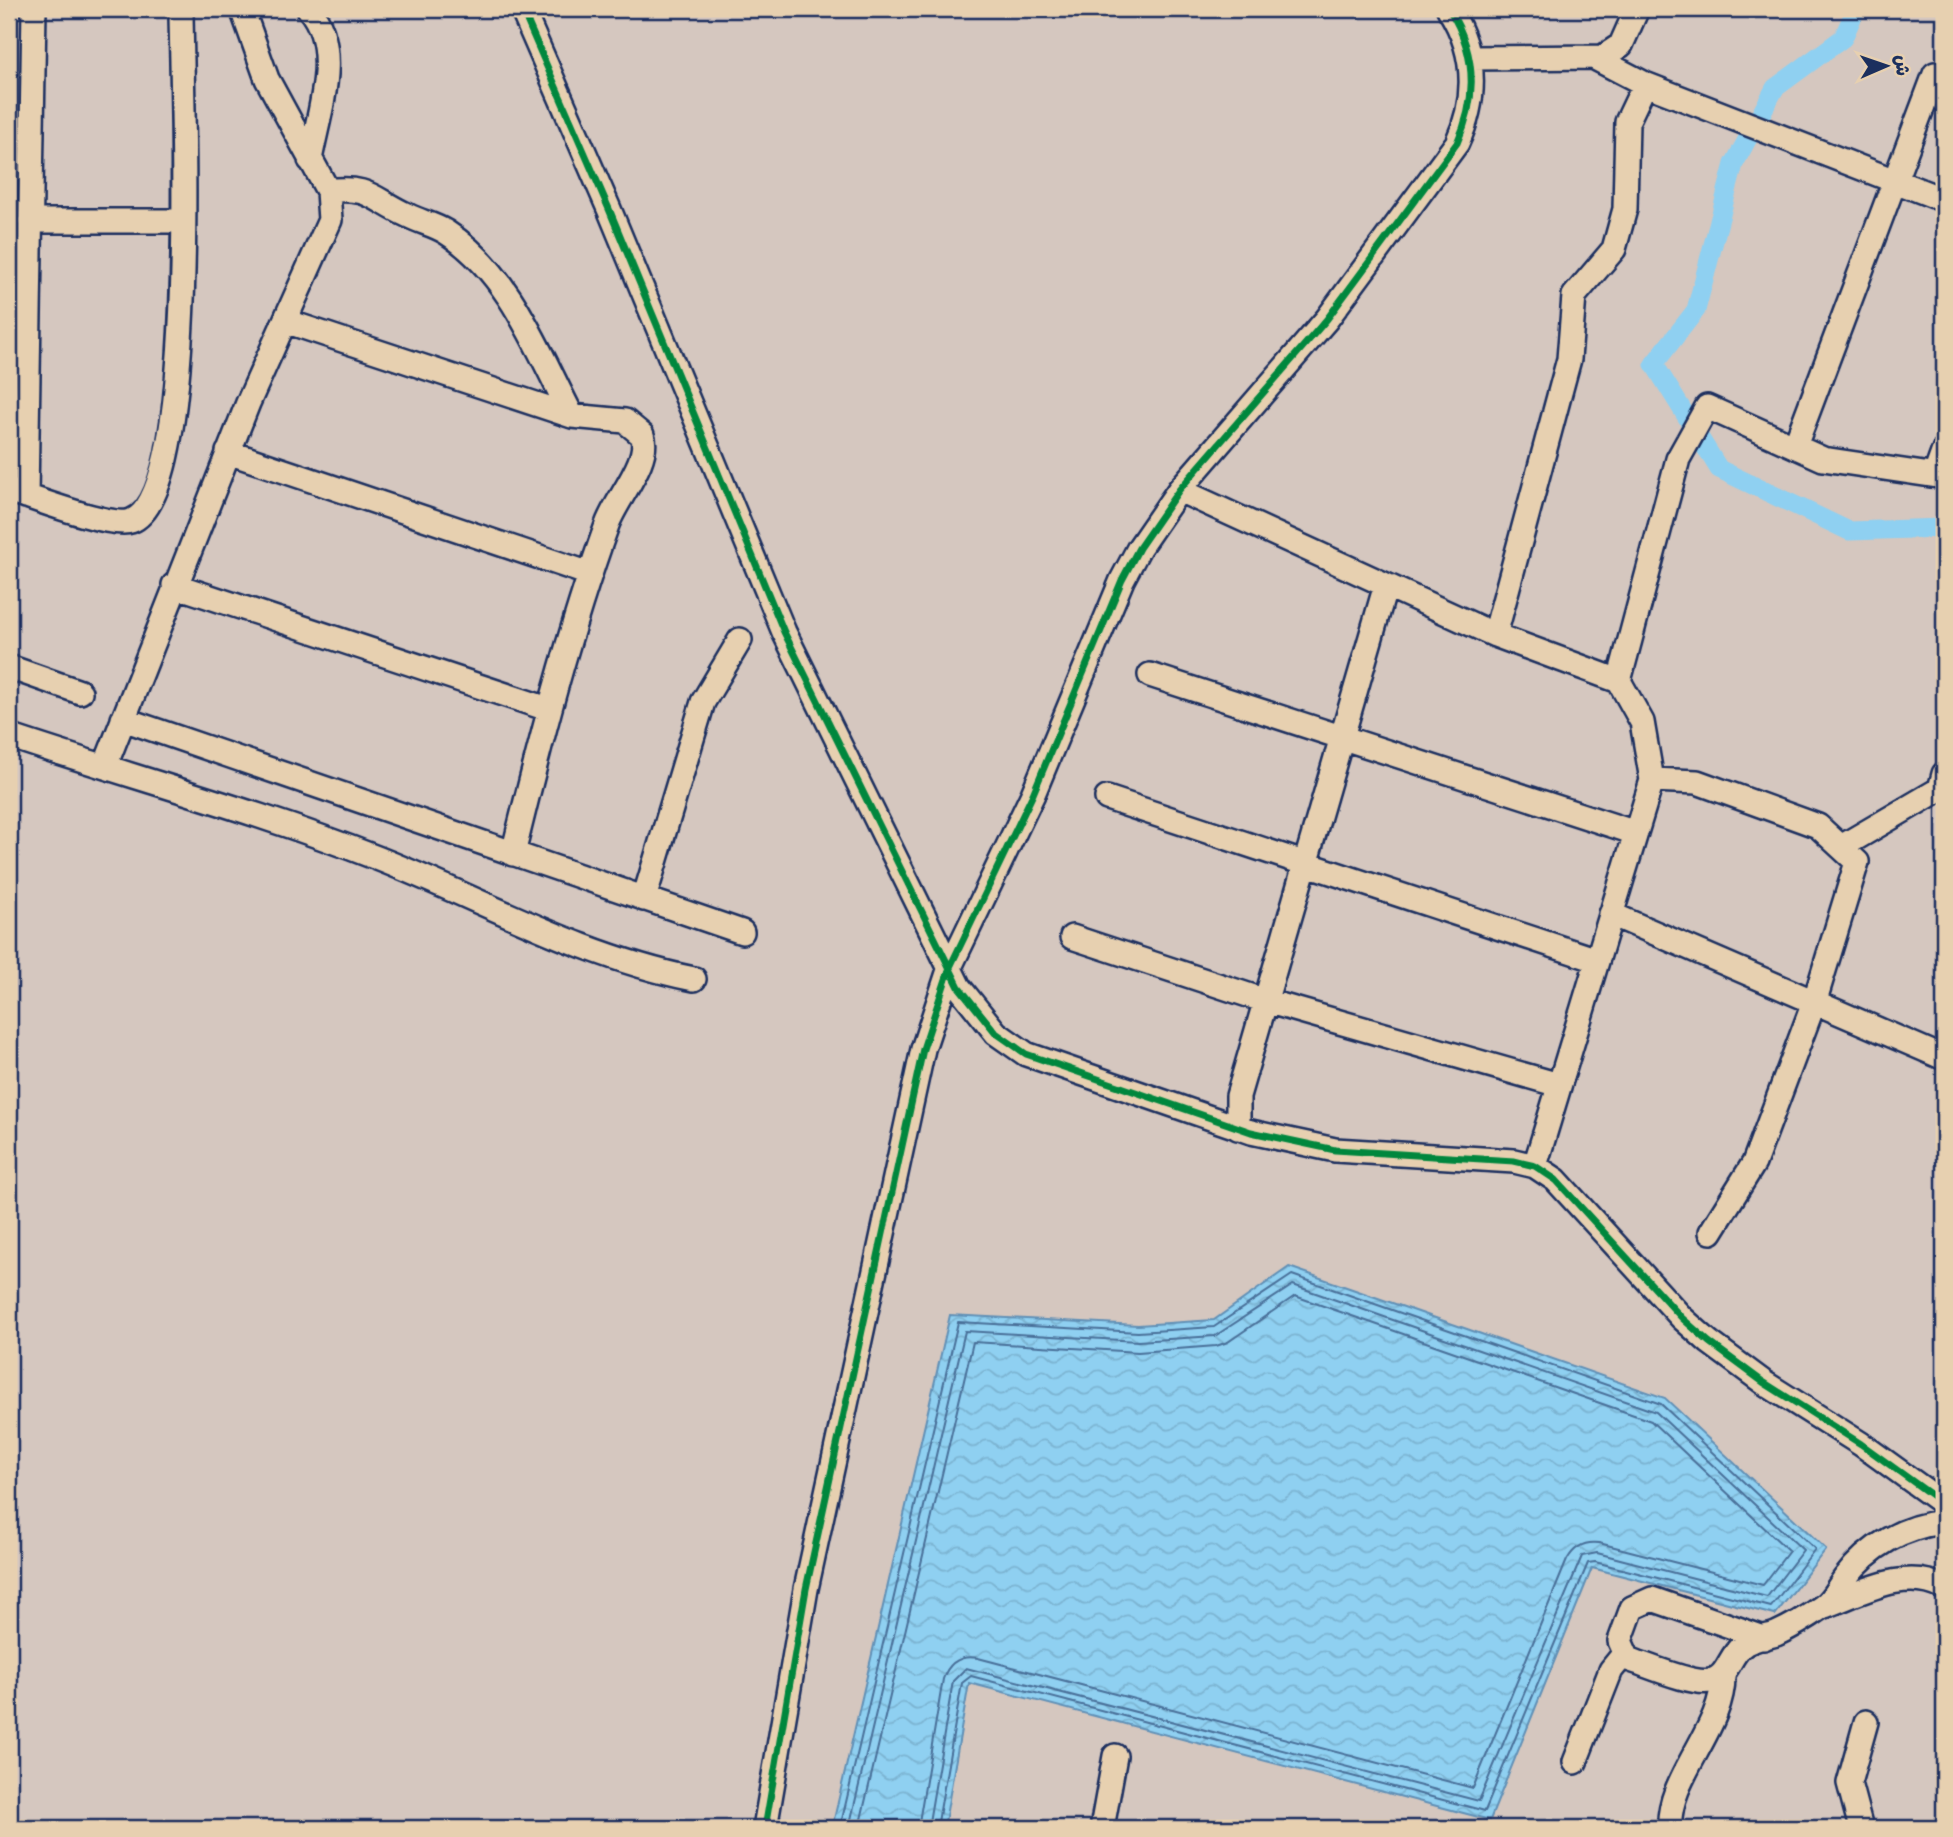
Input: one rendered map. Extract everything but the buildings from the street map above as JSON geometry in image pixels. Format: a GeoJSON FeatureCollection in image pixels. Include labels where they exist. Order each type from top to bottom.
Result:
{"type":"FeatureCollection","features":[{"type":"Feature","properties":{"kind":"street"},"geometry":{"type":"LineString","coordinates":[[34,9],[30,221],[17,493],[117,524],[132,521],[152,503],[164,463],[178,381],[184,298],[181,9]]}},
{"type":"Feature","properties":{"kind":"street"},"geometry":{"type":"LineString","coordinates":[[105,766],[228,452],[328,228],[331,212],[328,191],[267,79],[242,9]]}},
{"type":"Feature","properties":{"kind":"street"},"geometry":{"type":"LineString","coordinates":[[309,9],[323,33],[327,55],[310,160]]}},
{"type":"Feature","properties":{"kind":"street"},"geometry":{"type":"LineString","coordinates":[[522,9],[615,222],[784,632],[959,987],[982,1020],[1026,1054],[1270,1138],[1335,1150],[1514,1161],[1535,1166],[1556,1180],[1682,1318],[1709,1342],[1763,1382],[1861,1444],[1944,1504]]}},
{"type":"Feature","properties":{"kind":"street"},"geometry":{"type":"LineString","coordinates":[[765,1828],[806,1588],[923,1049],[950,967],[1033,794],[1122,580],[1139,548],[1179,490],[1327,319],[1448,158],[1469,110],[1470,58],[1465,40],[1450,9]]}},
{"type":"Feature","properties":{"kind":"street"},"geometry":{"type":"LineString","coordinates":[[1597,59],[1620,45],[1637,9]]}},
{"type":"Feature","properties":{"kind":"street"},"geometry":{"type":"LineString","coordinates":[[1470,58],[1597,59],[1645,84],[1944,200]]}},
{"type":"Feature","properties":{"kind":"street"},"geometry":{"type":"LineString","coordinates":[[1794,446],[1935,74]]}},
{"type":"Feature","properties":{"kind":"street"},"geometry":{"type":"LineString","coordinates":[[1495,635],[1569,359],[1574,296],[1614,249],[1625,209],[1627,122],[1645,84]]}},
{"type":"Feature","properties":{"kind":"street"},"geometry":{"type":"LineString","coordinates":[[328,191],[352,190],[376,196],[406,215],[445,231],[480,258],[507,293],[572,416]]}},
{"type":"Feature","properties":{"kind":"street"},"geometry":{"type":"LineString","coordinates":[[30,221],[182,221]]}},
{"type":"Feature","properties":{"kind":"street"},"geometry":{"type":"LineString","coordinates":[[285,321],[572,416],[625,421],[638,428],[645,442],[644,457],[609,519],[590,574],[548,709],[513,853]]}},
{"type":"Feature","properties":{"kind":"street"},"geometry":{"type":"LineString","coordinates":[[1619,681],[1678,459],[1707,407],[1823,459],[1939,476],[1944,450]]}},
{"type":"Feature","properties":{"kind":"street"},"geometry":{"type":"LineString","coordinates":[[228,452],[590,574]]}},
{"type":"Feature","properties":{"kind":"street"},"geometry":{"type":"LineString","coordinates":[[1179,490],[1495,635],[1619,681],[1642,722],[1652,780],[1535,1166]]}},
{"type":"Feature","properties":{"kind":"street"},"geometry":{"type":"LineString","coordinates":[[174,585],[548,709]]}},
{"type":"Feature","properties":{"kind":"street"},"geometry":{"type":"LineString","coordinates":[[1238,1128],[1238,1096],[1385,585]]}},
{"type":"Feature","properties":{"kind":"street"},"geometry":{"type":"LineString","coordinates":[[644,899],[703,702],[740,640]]}},
{"type":"Feature","properties":{"kind":"street"},"geometry":{"type":"LineString","coordinates":[[9,667],[80,692]]}},
{"type":"Feature","properties":{"kind":"street"},"geometry":{"type":"LineString","coordinates":[[1150,675],[1636,834]]}},
{"type":"Feature","properties":{"kind":"street"},"geometry":{"type":"LineString","coordinates":[[123,719],[742,932]]}},
{"type":"Feature","properties":{"kind":"street"},"geometry":{"type":"LineString","coordinates":[[9,736],[342,845],[457,891],[593,952],[694,979]]}},
{"type":"Feature","properties":{"kind":"street"},"geometry":{"type":"LineString","coordinates":[[1841,847],[1940,789],[1944,774]]}},
{"type":"Feature","properties":{"kind":"street"},"geometry":{"type":"LineString","coordinates":[[1652,780],[1697,782],[1818,825],[1857,862],[1815,1000],[1754,1163],[1711,1232]]}},
{"type":"Feature","properties":{"kind":"street"},"geometry":{"type":"LineString","coordinates":[[1107,798],[1597,960]]}},
{"type":"Feature","properties":{"kind":"street"},"geometry":{"type":"LineString","coordinates":[[1611,914],[1944,1058]]}},
{"type":"Feature","properties":{"kind":"street"},"geometry":{"type":"LineString","coordinates":[[1072,937],[1266,1001],[1559,1085]]}},
{"type":"Feature","properties":{"kind":"street"},"geometry":{"type":"LineString","coordinates":[[1825,1605],[1846,1576],[1870,1551],[1899,1533],[1944,1522]]}},
{"type":"Feature","properties":{"kind":"street"},"geometry":{"type":"LineString","coordinates":[[1763,1638],[1652,1600],[1632,1608],[1620,1641],[1623,1654],[1628,1659],[1700,1682],[1714,1680],[1723,1674],[1739,1649],[1787,1628],[1825,1605],[1907,1578],[1934,1582],[1944,1588]]}},
{"type":"Feature","properties":{"kind":"street"},"geometry":{"type":"LineString","coordinates":[[1575,1762],[1611,1670],[1623,1654]]}},
{"type":"Feature","properties":{"kind":"street"},"geometry":{"type":"LineString","coordinates":[[1670,1828],[1675,1798],[1718,1706],[1723,1674]]}},
{"type":"Feature","properties":{"kind":"street"},"geometry":{"type":"LineString","coordinates":[[1861,1828],[1849,1783],[1866,1722]]}},
{"type":"Feature","properties":{"kind":"street"},"geometry":{"type":"LineString","coordinates":[[1102,1828],[1115,1756]]}},
{"type":"Feature","properties":{"kind":"water"},"geometry":{"type":"Polygon","coordinates":[[[1289,1267],[1665,1398],[1826,1549],[1775,1615],[1592,1568],[1490,1820],[969,1683],[944,1828],[832,1828],[950,1315],[1138,1325],[1214,1320],[1289,1267]]]}},
{"type":"Feature","properties":{"kind":"waterway"},"geometry":{"type":"LineString","coordinates":[[1856,9],[1843,38],[1775,88],[1734,164],[1696,310],[1654,364],[1719,469],[1849,531],[1944,528]]}},
{"type":"Feature","properties":{"kind":"cycle path"},"geometry":{"type":"LineString","coordinates":[[522,9],[609,209],[784,632],[959,987],[996,1033],[1026,1054],[1251,1132],[1335,1150],[1514,1161],[1535,1166],[1556,1180],[1682,1318],[1709,1342],[1763,1382],[1861,1444],[1944,1504]]}},
{"type":"Feature","properties":{"kind":"cycle path"},"geometry":{"type":"LineString","coordinates":[[765,1828],[806,1589],[923,1049],[950,967],[1033,794],[1122,580],[1139,548],[1179,490],[1327,319],[1457,143],[1468,109],[1471,75],[1465,42],[1449,9]]}}]}
